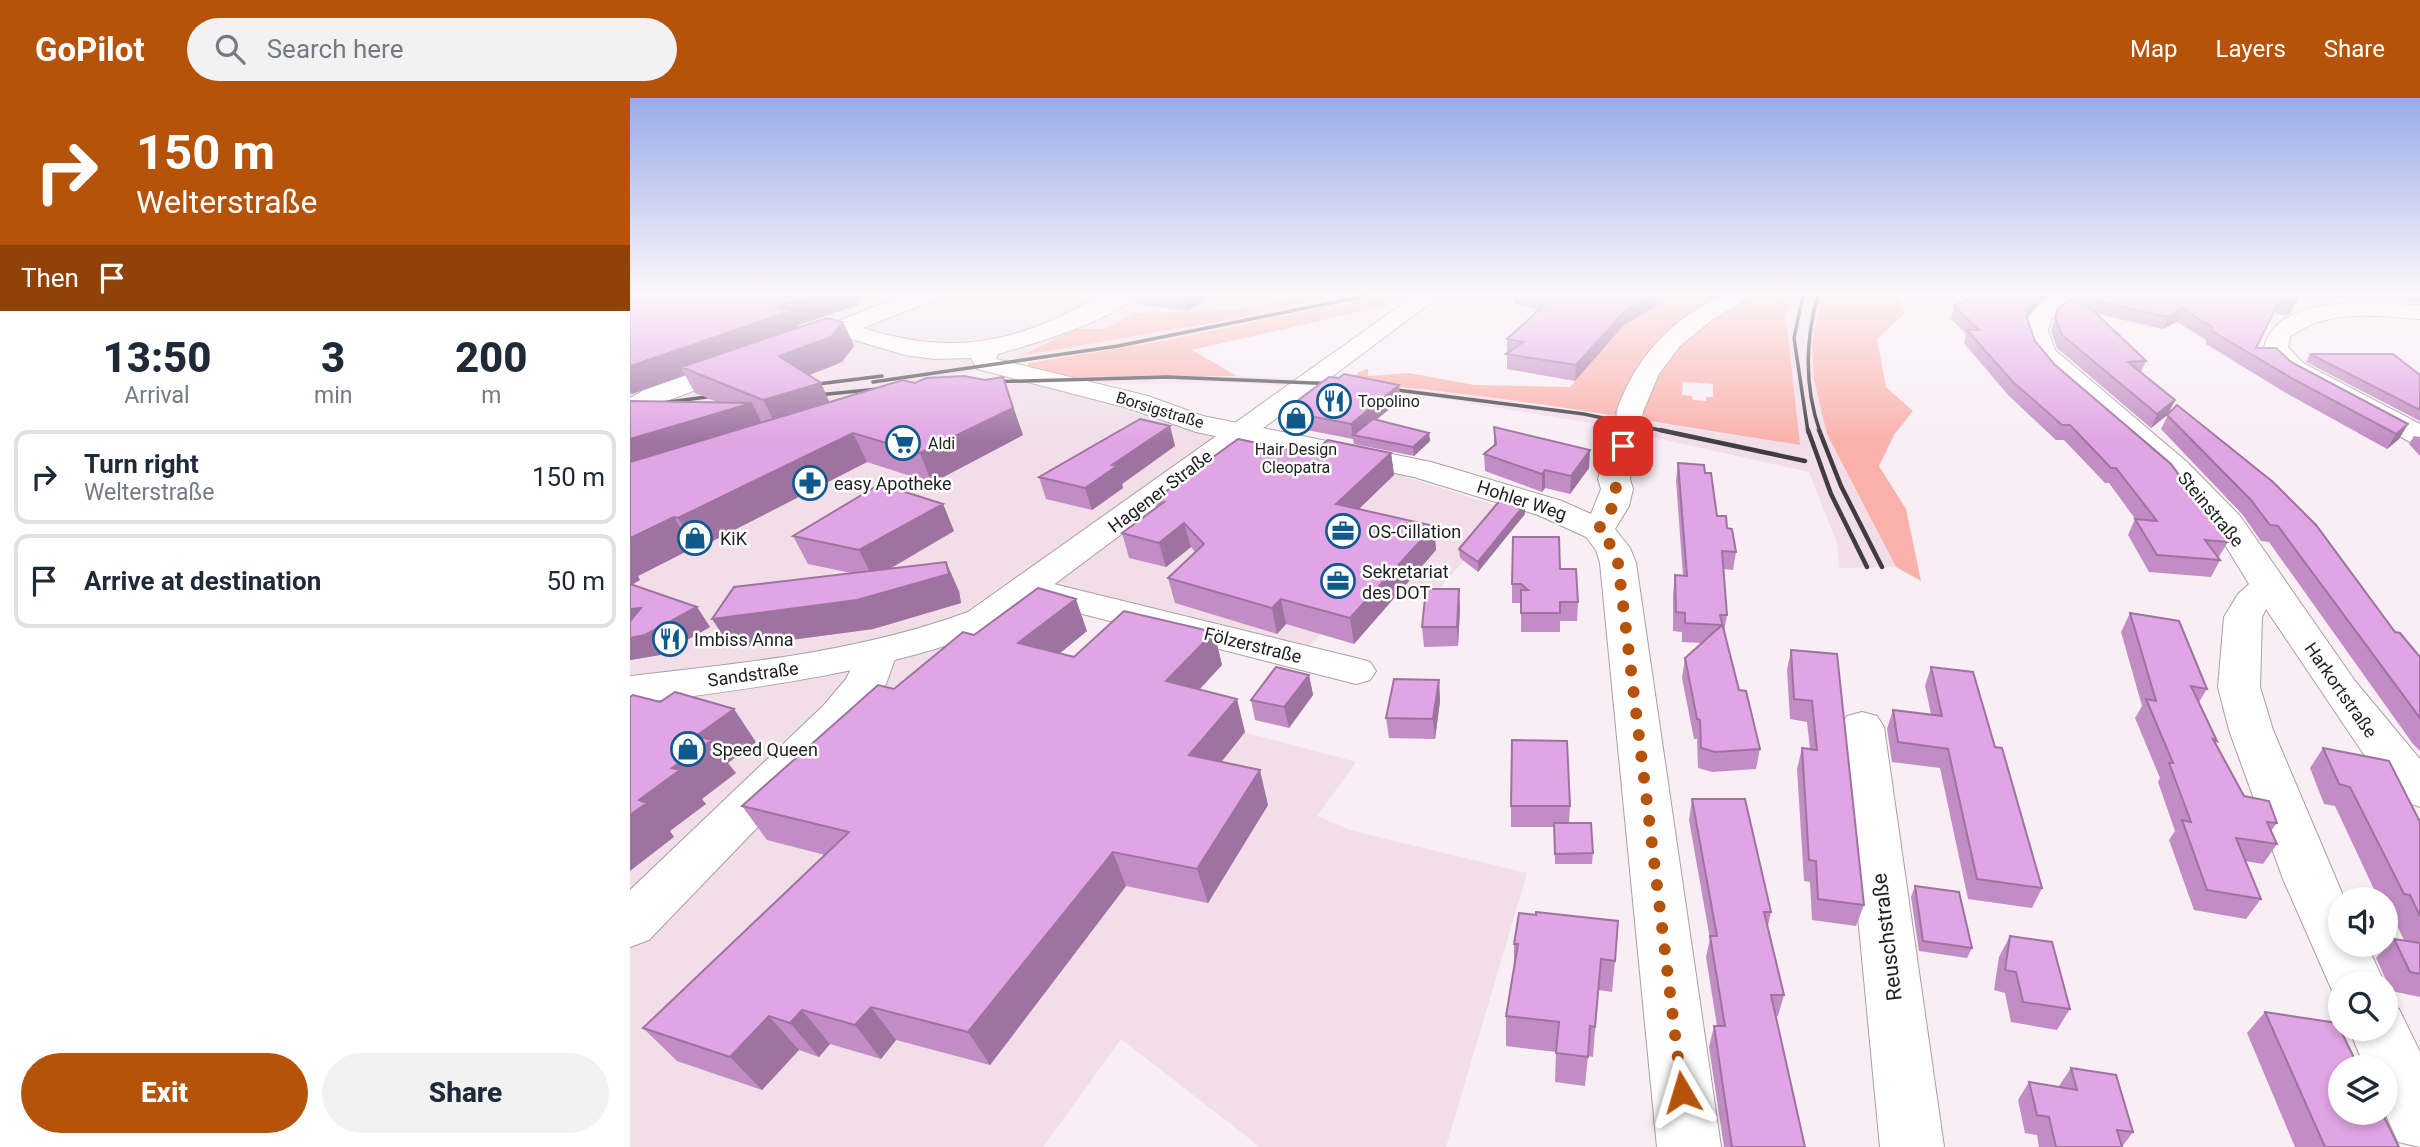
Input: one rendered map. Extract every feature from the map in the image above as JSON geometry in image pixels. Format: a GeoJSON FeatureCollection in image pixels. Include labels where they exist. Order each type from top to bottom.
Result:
{"type":"FeatureCollection","features":[{"type":"Feature","properties":{"kind":"street"},"geometry":{"type":"LineString","coordinates":[[630,410],[654,396],[802,344]]}},
{"type":"Feature","properties":{"kind":"street"},"geometry":{"type":"LineString","coordinates":[[892,344],[905,348],[987,348],[1006,344]]}},
{"type":"Feature","properties":{"kind":"street","name":"Hagener Straße"},"geometry":{"type":"LineString","coordinates":[[876,656],[936,639],[982,620],[1362,344]]}},
{"type":"Feature","properties":{"kind":"street"},"geometry":{"type":"LineString","coordinates":[[1668,344],[1641,382],[1614,479],[1616,489],[1613,506],[1584,522],[1613,548],[1618,563],[1689,1147]]}},
{"type":"Feature","properties":{"kind":"street","name":"Steinstraße"},"geometry":{"type":"LineString","coordinates":[[2040,344],[2065,374],[2178,469],[2228,524],[2269,586]]}},
{"type":"Feature","properties":{"kind":"street"},"geometry":{"type":"LineString","coordinates":[[2277,344],[2284,361],[2294,368],[2420,436]]}},
{"type":"Feature","properties":{"kind":"street","name":"Borsigstraße"},"geometry":{"type":"LineString","coordinates":[[987,348],[983,360],[986,364],[1078,387],[1196,423],[1242,431]]}},
{"type":"Feature","properties":{"kind":"street"},"geometry":{"type":"LineString","coordinates":[[983,390],[1078,387]]}},
{"type":"Feature","properties":{"kind":"street","name":"Hohler Weg"},"geometry":{"type":"LineString","coordinates":[[1242,431],[1420,469],[1584,522]]}},
{"type":"Feature","properties":{"kind":"street"},"geometry":{"type":"LineString","coordinates":[[2269,586],[2251,602],[2243,617],[2239,687],[2250,730],[2309,879],[2351,971]]}},
{"type":"Feature","properties":{"kind":"street","name":"Harkortstraße"},"geometry":{"type":"LineString","coordinates":[[2269,586],[2353,711],[2390,758],[2420,789]]}},
{"type":"Feature","properties":{"kind":"street","name":"Fölzerstraße"},"geometry":{"type":"LineString","coordinates":[[1028,589],[1356,671]]}},
{"type":"Feature","properties":{"kind":"street"},"geometry":{"type":"LineString","coordinates":[[630,924],[838,717],[865,684],[876,656]]}},
{"type":"Feature","properties":{"kind":"street","name":"Sandstraße"},"geometry":{"type":"LineString","coordinates":[[630,690],[876,656]]}},
{"type":"Feature","properties":{"kind":"street","name":"Reuschstraße"},"geometry":{"type":"LineString","coordinates":[[1863,727],[1912,1147]]}},
{"type":"Feature","properties":{"kind":"street"},"geometry":{"type":"LineString","coordinates":[[2384,1041],[2420,1119]]}},
{"type":"Feature","properties":{"kind":"shaded area"},"geometry":{"type":"Polygon","coordinates":[[[630,344],[1046,344],[1023,355],[1088,344],[1144,344],[931,378],[927,383],[1150,375],[1277,377],[1432,389],[1799,445],[1789,344],[1812,344],[1814,380],[1827,434],[1896,567],[1839,568],[1837,543],[1809,472],[1596,424],[1427,396],[1243,383],[1085,384],[1212,433],[1400,475],[1507,509],[1432,598],[1367,583],[1309,647],[1072,592],[983,662],[1356,762],[1317,816],[1353,831],[1527,873],[1446,1147],[1260,1147],[1121,1039],[1043,1147],[630,1147],[630,344]]]}},
{"type":"Feature","properties":{"kind":"shaded area"},"geometry":{"type":"Polygon","coordinates":[[[1045,344],[1090,344],[1020,356],[1045,344]]]}},
{"type":"Feature","properties":{"kind":"shaded area"},"geometry":{"type":"Polygon","coordinates":[[[1145,344],[1219,344],[1192,350],[1237,376],[1066,377],[1028,367],[1028,363],[1145,344]]]}},
{"type":"Feature","properties":{"kind":"shaded area"},"geometry":{"type":"Polygon","coordinates":[[[1607,344],[1789,344],[1800,445],[1519,401],[1349,382],[1359,372],[1368,369],[1368,376],[1409,373],[1474,385],[1570,387],[1607,344]],[[1683,382],[1682,395],[1692,396],[1693,400],[1706,401],[1706,397],[1713,397],[1713,384],[1683,382]]]}},
{"type":"Feature","properties":{"kind":"shaded area"},"geometry":{"type":"Polygon","coordinates":[[[1812,344],[1878,344],[1886,387],[1913,411],[1894,435],[1879,466],[1906,509],[1921,581],[1896,567],[1827,434],[1814,380],[1812,344]]]}},
{"type":"Feature","properties":{"kind":"building"},"geometry":{"type":"Polygon","coordinates":[[[630,344],[695,344],[630,366],[630,344]]]}},
{"type":"Feature","properties":{"kind":"building"},"geometry":{"type":"Polygon","coordinates":[[[750,344],[812,344],[779,356],[821,383],[763,400],[681,367],[750,344]]]}},
{"type":"Feature","properties":{"kind":"building"},"geometry":{"type":"Polygon","coordinates":[[[1520,344],[1595,344],[1576,365],[1506,354],[1520,344]]]}},
{"type":"Feature","properties":{"kind":"building"},"geometry":{"type":"Polygon","coordinates":[[[1979,344],[2037,344],[2054,364],[2171,464],[2228,542],[2205,540],[2220,560],[2157,555],[2135,519],[2157,521],[2116,468],[2111,468],[2070,425],[2062,425],[2013,382],[1979,344]]]}},
{"type":"Feature","properties":{"kind":"building"},"geometry":{"type":"Polygon","coordinates":[[[2073,344],[2128,344],[2146,361],[2128,362],[2175,400],[2157,414],[2073,344]]]}},
{"type":"Feature","properties":{"kind":"building"},"geometry":{"type":"Polygon","coordinates":[[[2234,344],[2258,344],[2256,348],[2276,348],[2291,362],[2408,424],[2396,434],[2234,344]]]}},
{"type":"Feature","properties":{"kind":"building"},"geometry":{"type":"Polygon","coordinates":[[[2310,354],[2393,354],[2420,375],[2420,410],[2310,354]]]}},
{"type":"Feature","properties":{"kind":"building"},"geometry":{"type":"Polygon","coordinates":[[[1344,374],[1399,385],[1351,424],[1284,411],[1329,377],[1339,378],[1344,374]]]}},
{"type":"Feature","properties":{"kind":"building"},"geometry":{"type":"Polygon","coordinates":[[[964,376],[985,380],[1003,377],[1013,408],[920,453],[853,433],[678,518],[674,517],[630,538],[630,462],[903,380],[915,383],[926,378],[964,376]]]}},
{"type":"Feature","properties":{"kind":"building"},"geometry":{"type":"Polygon","coordinates":[[[630,401],[752,403],[630,439],[630,401]]]}},
{"type":"Feature","properties":{"kind":"building"},"geometry":{"type":"Polygon","coordinates":[[[2177,405],[2273,482],[2316,525],[2395,632],[2400,633],[2420,657],[2420,718],[2278,526],[2270,525],[2250,499],[2167,415],[2177,405]]]}},
{"type":"Feature","properties":{"kind":"building"},"geometry":{"type":"Polygon","coordinates":[[[1140,419],[1170,426],[1112,465],[1117,466],[1085,488],[1039,477],[1140,419]]]}},
{"type":"Feature","properties":{"kind":"building"},"geometry":{"type":"Polygon","coordinates":[[[1373,419],[1429,433],[1413,447],[1353,435],[1373,419]]]}},
{"type":"Feature","properties":{"kind":"building"},"geometry":{"type":"Polygon","coordinates":[[[1494,427],[1590,450],[1571,476],[1545,470],[1542,474],[1484,454],[1496,444],[1494,427]]]}},
{"type":"Feature","properties":{"kind":"building"},"geometry":{"type":"Polygon","coordinates":[[[1238,439],[1310,454],[1328,440],[1391,453],[1336,504],[1434,526],[1350,618],[1281,599],[1272,608],[1168,578],[1204,544],[1184,523],[1159,543],[1122,533],[1164,502],[1154,500],[1238,439]]]}},
{"type":"Feature","properties":{"kind":"building"},"geometry":{"type":"Polygon","coordinates":[[[1678,463],[1704,465],[1705,473],[1711,473],[1717,516],[1726,516],[1727,528],[1732,529],[1736,552],[1722,551],[1727,615],[1720,615],[1739,690],[1746,691],[1760,749],[1715,752],[1701,748],[1700,720],[1697,719],[1685,658],[1722,625],[1685,623],[1685,613],[1676,612],[1675,575],[1687,576],[1678,463]]]}},
{"type":"Feature","properties":{"kind":"building"},"geometry":{"type":"Polygon","coordinates":[[[880,484],[943,504],[859,550],[793,536],[880,484]]]}},
{"type":"Feature","properties":{"kind":"building"},"geometry":{"type":"Polygon","coordinates":[[[1502,498],[1525,504],[1478,562],[1459,549],[1502,498]]]}},
{"type":"Feature","properties":{"kind":"building"},"geometry":{"type":"Polygon","coordinates":[[[1513,537],[1559,537],[1560,569],[1576,569],[1578,602],[1560,602],[1560,613],[1521,613],[1521,590],[1528,590],[1521,584],[1512,584],[1513,537]]]}},
{"type":"Feature","properties":{"kind":"building"},"geometry":{"type":"Polygon","coordinates":[[[946,562],[949,574],[857,600],[712,619],[734,587],[946,562]]]}},
{"type":"Feature","properties":{"kind":"building"},"geometry":{"type":"Polygon","coordinates":[[[630,584],[697,607],[645,635],[630,638],[630,621],[641,608],[630,609],[630,584]]]}},
{"type":"Feature","properties":{"kind":"building"},"geometry":{"type":"Polygon","coordinates":[[[1038,588],[1076,599],[1018,643],[1074,657],[1124,611],[1214,632],[1166,681],[1237,699],[1189,755],[1260,770],[1197,869],[1113,852],[968,1032],[871,1007],[855,1025],[802,1010],[790,1023],[769,1016],[730,1057],[643,1028],[849,832],[742,806],[878,685],[894,689],[963,632],[974,635],[1038,588]]]}},
{"type":"Feature","properties":{"kind":"building"},"geometry":{"type":"Polygon","coordinates":[[[1426,589],[1459,589],[1457,627],[1422,627],[1426,589]]]}},
{"type":"Feature","properties":{"kind":"building"},"geometry":{"type":"Polygon","coordinates":[[[2130,613],[2179,621],[2207,689],[2191,686],[2217,741],[2213,739],[2244,796],[2269,801],[2277,823],[2267,822],[2277,844],[2236,838],[2261,899],[2207,890],[2182,820],[2191,822],[2169,763],[2173,763],[2146,699],[2156,701],[2130,613]]]}},
{"type":"Feature","properties":{"kind":"building"},"geometry":{"type":"Polygon","coordinates":[[[1791,650],[1837,654],[1864,905],[1818,899],[1816,861],[1809,860],[1802,748],[1817,750],[1812,701],[1794,699],[1791,650]]]}},
{"type":"Feature","properties":{"kind":"building"},"geometry":{"type":"Polygon","coordinates":[[[1276,667],[1309,675],[1284,707],[1251,700],[1276,667]]]}},
{"type":"Feature","properties":{"kind":"building"},"geometry":{"type":"Polygon","coordinates":[[[1931,667],[1973,672],[1995,747],[2002,748],[2042,888],[1977,879],[1948,749],[1898,742],[1893,710],[1942,716],[1931,667]]]}},
{"type":"Feature","properties":{"kind":"building"},"geometry":{"type":"Polygon","coordinates":[[[1394,679],[1439,680],[1433,719],[1386,718],[1394,679]]]}},
{"type":"Feature","properties":{"kind":"building"},"geometry":{"type":"Polygon","coordinates":[[[675,692],[734,709],[696,736],[712,740],[672,768],[680,770],[639,800],[647,803],[630,815],[630,697],[633,695],[660,702],[675,692]]]}},
{"type":"Feature","properties":{"kind":"building"},"geometry":{"type":"Polygon","coordinates":[[[1512,740],[1567,741],[1570,806],[1511,806],[1512,740]]]}},
{"type":"Feature","properties":{"kind":"building"},"geometry":{"type":"Polygon","coordinates":[[[2323,748],[2389,761],[2420,822],[2420,916],[2410,895],[2404,894],[2350,787],[2339,784],[2323,748]]]}},
{"type":"Feature","properties":{"kind":"building"},"geometry":{"type":"Polygon","coordinates":[[[1692,799],[1745,799],[1771,912],[1764,912],[1784,995],[1771,995],[1805,1147],[1732,1147],[1714,1026],[1725,1026],[1710,936],[1717,936],[1692,799]]]}},
{"type":"Feature","properties":{"kind":"building"},"geometry":{"type":"Polygon","coordinates":[[[1554,823],[1591,823],[1593,853],[1555,854],[1554,823]]]}},
{"type":"Feature","properties":{"kind":"building"},"geometry":{"type":"Polygon","coordinates":[[[1915,886],[1959,892],[1972,948],[1923,941],[1915,886]]]}},
{"type":"Feature","properties":{"kind":"building"},"geometry":{"type":"Polygon","coordinates":[[[1536,912],[1618,921],[1615,961],[1601,959],[1595,1027],[1590,1026],[1588,1057],[1556,1053],[1559,1022],[1506,1016],[1518,944],[1514,944],[1519,913],[1536,915],[1536,912]]]}},
{"type":"Feature","properties":{"kind":"building"},"geometry":{"type":"Polygon","coordinates":[[[2010,936],[2052,942],[2070,1009],[2023,1002],[2016,972],[2005,970],[2010,936]]]}},
{"type":"Feature","properties":{"kind":"building"},"geometry":{"type":"Polygon","coordinates":[[[2398,940],[2420,943],[2420,974],[2410,972],[2398,947],[2398,940]]]}},
{"type":"Feature","properties":{"kind":"building"},"geometry":{"type":"Polygon","coordinates":[[[2265,1012],[2328,1022],[2328,1041],[2346,1041],[2353,1055],[2328,1055],[2328,1125],[2388,1125],[2399,1147],[2325,1147],[2265,1012]]]}},
{"type":"Feature","properties":{"kind":"building"},"geometry":{"type":"Polygon","coordinates":[[[2071,1068],[2116,1075],[2133,1132],[2117,1130],[2122,1147],[2056,1147],[2049,1117],[2037,1115],[2029,1082],[2077,1090],[2071,1068]]]}},
{"type":"Feature","properties":{"kind":"railway"},"geometry":{"type":"LineString","coordinates":[[873,382],[1128,344]]}},
{"type":"Feature","properties":{"kind":"railway"},"geometry":{"type":"LineString","coordinates":[[1795,344],[1808,432]]}},
{"type":"Feature","properties":{"kind":"railway"},"geometry":{"type":"LineString","coordinates":[[1809,344],[1811,398],[1820,432]]}},
{"type":"Feature","properties":{"kind":"railway"},"geometry":{"type":"LineString","coordinates":[[802,386],[882,376]]}},
{"type":"Feature","properties":{"kind":"railway"},"geometry":{"type":"LineString","coordinates":[[986,382],[1167,377],[1339,384]]}},
{"type":"Feature","properties":{"kind":"railway"},"geometry":{"type":"LineString","coordinates":[[808,396],[888,388]]}},
{"type":"Feature","properties":{"kind":"railway"},"geometry":{"type":"LineString","coordinates":[[1381,388],[1584,414],[1669,432]]}},
{"type":"Feature","properties":{"kind":"railway"},"geometry":{"type":"LineString","coordinates":[[630,407],[722,395]]}},
{"type":"Feature","properties":{"kind":"railway"},"geometry":{"type":"LineString","coordinates":[[1660,430],[1805,461]]}},
{"type":"Feature","properties":{"kind":"railway"},"geometry":{"type":"LineString","coordinates":[[1808,430],[1831,494],[1867,567]]}},
{"type":"Feature","properties":{"kind":"railway"},"geometry":{"type":"LineString","coordinates":[[1819,430],[1841,486],[1882,567]]}},
{"type":"Feature","properties":{"kind":"place","name":"Topolino"},"geometry":{"type":"Point","coordinates":[1334,401]}},
{"type":"Feature","properties":{"kind":"place","name":"Hair Design Cleopatra"},"geometry":{"type":"Point","coordinates":[1296,418]}},
{"type":"Feature","properties":{"kind":"place","name":"Aldi"},"geometry":{"type":"Point","coordinates":[903,443]}},
{"type":"Feature","properties":{"kind":"place","name":"easy Apotheke"},"geometry":{"type":"Point","coordinates":[810,483]}},
{"type":"Feature","properties":{"kind":"place","name":"OS-Cillation"},"geometry":{"type":"Point","coordinates":[1343,531]}},
{"type":"Feature","properties":{"kind":"place","name":"KiK"},"geometry":{"type":"Point","coordinates":[695,538]}},
{"type":"Feature","properties":{"kind":"place","name":"Sekretariat des DOT"},"geometry":{"type":"Point","coordinates":[1338,581]}},
{"type":"Feature","properties":{"kind":"place","name":"Imbiss Anna"},"geometry":{"type":"Point","coordinates":[670,639]}},
{"type":"Feature","properties":{"kind":"place","name":"Speed Queen"},"geometry":{"type":"Point","coordinates":[688,749]}},
{"type":"Feature","properties":{"kind":"route"},"geometry":{"type":"LineString","coordinates":[[1623,446],[1614,479],[1616,489],[1613,506],[1598,530],[1613,548],[1618,563],[1682,1092]]}}]}
